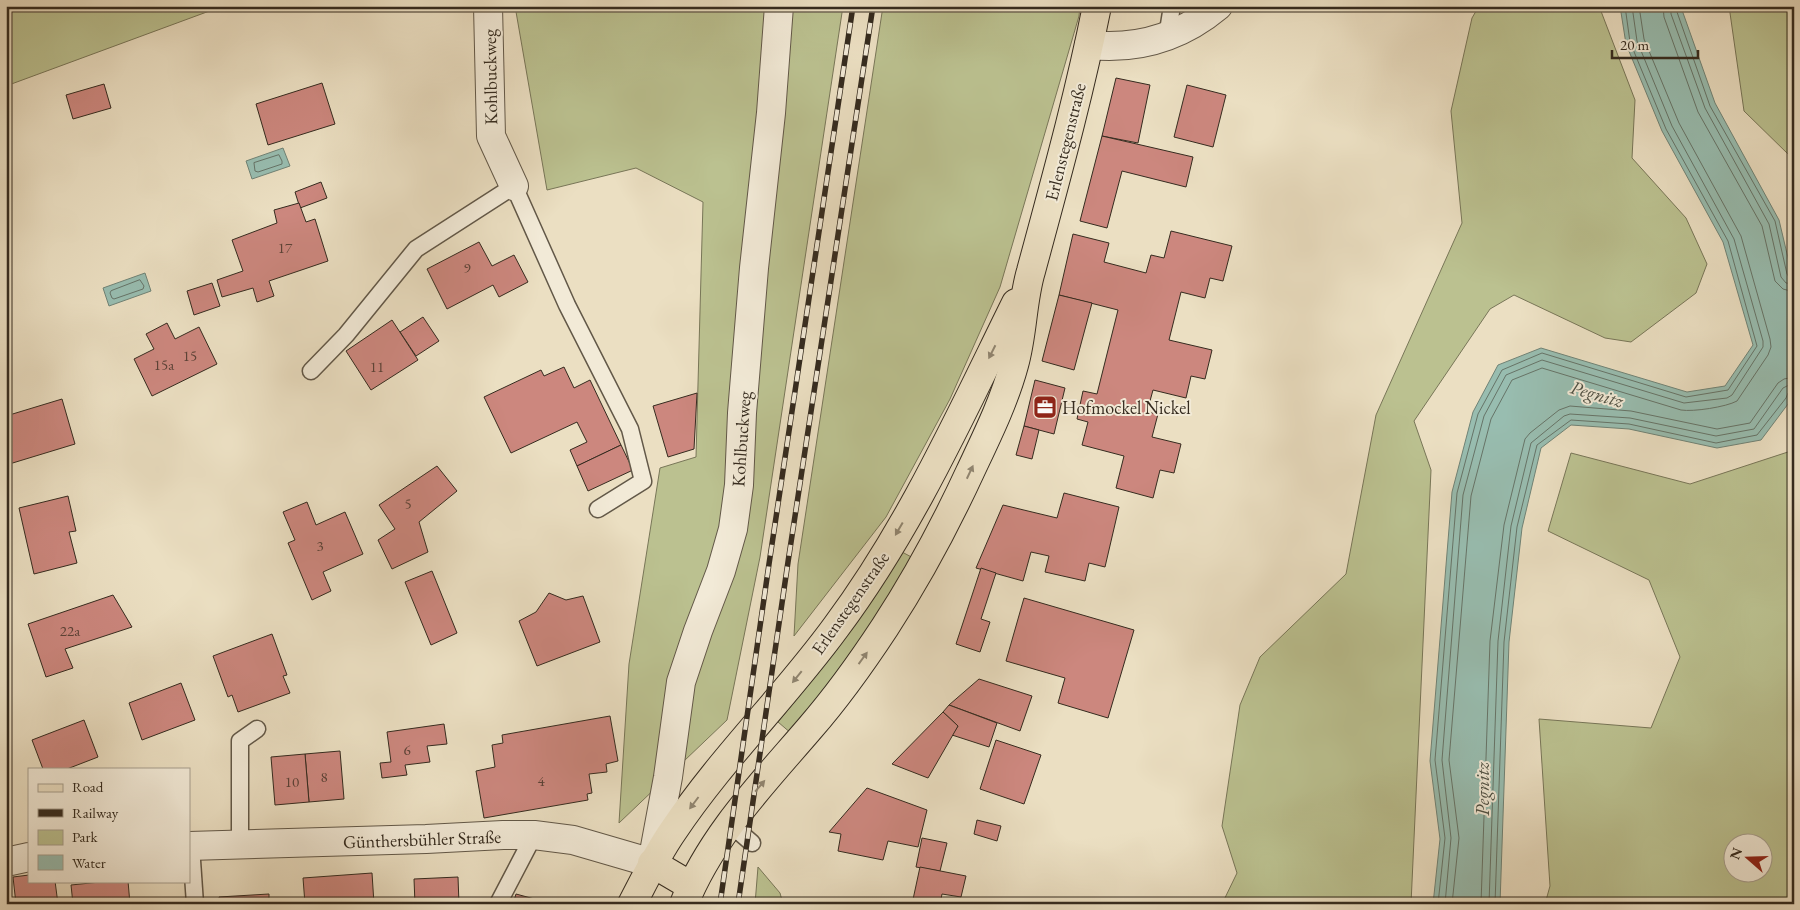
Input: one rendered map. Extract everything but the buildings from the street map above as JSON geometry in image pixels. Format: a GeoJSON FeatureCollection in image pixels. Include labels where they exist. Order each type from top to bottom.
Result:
{"type":"FeatureCollection","features":[{"type":"Feature","properties":{"kind":"main road","name":"Erlenstegenstraße"},"geometry":{"type":"LineString","coordinates":[[687,895],[707,858],[730,824],[748,800],[813,725],[880,635],[924,563],[986,437],[1015,364],[1029,278],[1068,138],[1097,6]]}},
{"type":"Feature","properties":{"kind":"main road","name":"Erlenstegenstraße"},"geometry":{"type":"LineString","coordinates":[[632,904],[652,863],[673,830],[702,791],[776,703],[836,627],[865,584],[923,487],[1029,278]]}},
{"type":"Feature","properties":{"kind":"main road"},"geometry":{"type":"LineString","coordinates":[[923,487],[956,501]]}},
{"type":"Feature","properties":{"kind":"main road"},"geometry":{"type":"LineString","coordinates":[[652,863],[687,895]]}},
{"type":"Feature","properties":{"kind":"street","name":"Kohlbuckweg"},"geometry":{"type":"LineString","coordinates":[[488,6],[491,136],[514,186]]}},
{"type":"Feature","properties":{"kind":"street","name":"Kohlbuckweg"},"geometry":{"type":"LineString","coordinates":[[652,863],[668,777],[681,682],[721,571],[733,529],[753,278],[771,112],[779,6]]}},
{"type":"Feature","properties":{"kind":"street"},"geometry":{"type":"LineString","coordinates":[[1089,45],[1106,47],[1142,44],[1167,37],[1189,27],[1218,6]]}},
{"type":"Feature","properties":{"kind":"street","name":"Günthersbühler Straße"},"geometry":{"type":"LineString","coordinates":[[190,846],[240,846],[534,835],[574,840],[652,863]]}},
{"type":"Feature","properties":{"kind":"street"},"geometry":{"type":"LineString","coordinates":[[6,862],[28,857]]}},
{"type":"Feature","properties":{"kind":"lane"},"geometry":{"type":"LineString","coordinates":[[1167,37],[1172,6]]}},
{"type":"Feature","properties":{"kind":"lane"},"geometry":{"type":"LineString","coordinates":[[311,371],[346,335],[416,250],[514,186]]}},
{"type":"Feature","properties":{"kind":"lane","name":"Kohlbuckweg"},"geometry":{"type":"LineString","coordinates":[[514,186],[567,305],[630,429],[643,481],[598,509]]}},
{"type":"Feature","properties":{"kind":"lane"},"geometry":{"type":"LineString","coordinates":[[240,846],[240,741],[258,729]]}},
{"type":"Feature","properties":{"kind":"lane"},"geometry":{"type":"LineString","coordinates":[[730,824],[752,843]]}},
{"type":"Feature","properties":{"kind":"lane"},"geometry":{"type":"LineString","coordinates":[[498,904],[534,835]]}},
{"type":"Feature","properties":{"kind":"lane"},"geometry":{"type":"LineString","coordinates":[[190,846],[195,904]]}},
{"type":"Feature","properties":{"kind":"green space"},"geometry":{"type":"Polygon","coordinates":[[[6,6],[223,6],[6,86],[6,6]]]}},
{"type":"Feature","properties":{"kind":"green space"},"geometry":{"type":"Polygon","coordinates":[[[515,6],[843,6],[760,557],[727,720],[619,823],[629,664],[660,468],[696,457],[703,202],[636,168],[547,190],[515,6]]]}},
{"type":"Feature","properties":{"kind":"green space"},"geometry":{"type":"Polygon","coordinates":[[[883,6],[1080,6],[1079,16],[1000,287],[950,399],[886,517],[794,636],[798,564],[883,6]]]}},
{"type":"Feature","properties":{"kind":"green space"},"geometry":{"type":"Polygon","coordinates":[[[1479,6],[1599,6],[1635,100],[1632,158],[1686,218],[1707,264],[1696,293],[1631,342],[1605,338],[1514,295],[1490,309],[1414,421],[1431,470],[1411,904],[1222,904],[1237,873],[1222,826],[1240,705],[1260,657],[1346,574],[1376,415],[1462,223],[1451,111],[1472,18],[1479,6]]]}},
{"type":"Feature","properties":{"kind":"green space"},"geometry":{"type":"Polygon","coordinates":[[[1729,6],[1794,6],[1794,155],[1789,155],[1744,111],[1729,6]]]}},
{"type":"Feature","properties":{"kind":"green space"},"geometry":{"type":"Polygon","coordinates":[[[1794,450],[1794,904],[1545,904],[1550,886],[1539,719],[1651,728],[1680,657],[1649,580],[1548,531],[1571,453],[1690,484],[1794,450]]]}},
{"type":"Feature","properties":{"kind":"green space"},"geometry":{"type":"Polygon","coordinates":[[[902,552],[917,560],[792,734],[778,722],[835,652],[902,552]]]}},
{"type":"Feature","properties":{"kind":"green space"},"geometry":{"type":"Polygon","coordinates":[[[758,867],[780,893],[783,904],[755,904],[758,867]]]}},
{"type":"Feature","properties":{"kind":"water","name":"Pegnitz"},"geometry":{"type":"Polygon","coordinates":[[[1620,6],[1682,6],[1715,103],[1779,220],[1794,283],[1794,386],[1791,400],[1761,440],[1717,448],[1629,429],[1571,425],[1541,448],[1522,528],[1509,642],[1500,904],[1433,904],[1440,839],[1430,761],[1452,492],[1473,412],[1498,365],[1541,348],[1687,392],[1725,386],[1753,345],[1723,242],[1662,131],[1626,44],[1620,6]]]}},
{"type":"Feature","properties":{"kind":"water"},"geometry":{"type":"Polygon","coordinates":[[[283,148],[290,166],[252,179],[246,161],[283,148]]]}},
{"type":"Feature","properties":{"kind":"water"},"geometry":{"type":"Polygon","coordinates":[[[145,273],[151,291],[109,306],[103,288],[145,273]]]}},
{"type":"Feature","properties":{"kind":"railway"},"geometry":{"type":"LineString","coordinates":[[720,904],[853,6]]}},
{"type":"Feature","properties":{"kind":"railway"},"geometry":{"type":"LineString","coordinates":[[738,904],[873,6]]}},
{"type":"Feature","properties":{"kind":"place","name":"Hofmockel Nickel"},"geometry":{"type":"Point","coordinates":[1045,407]}}]}
